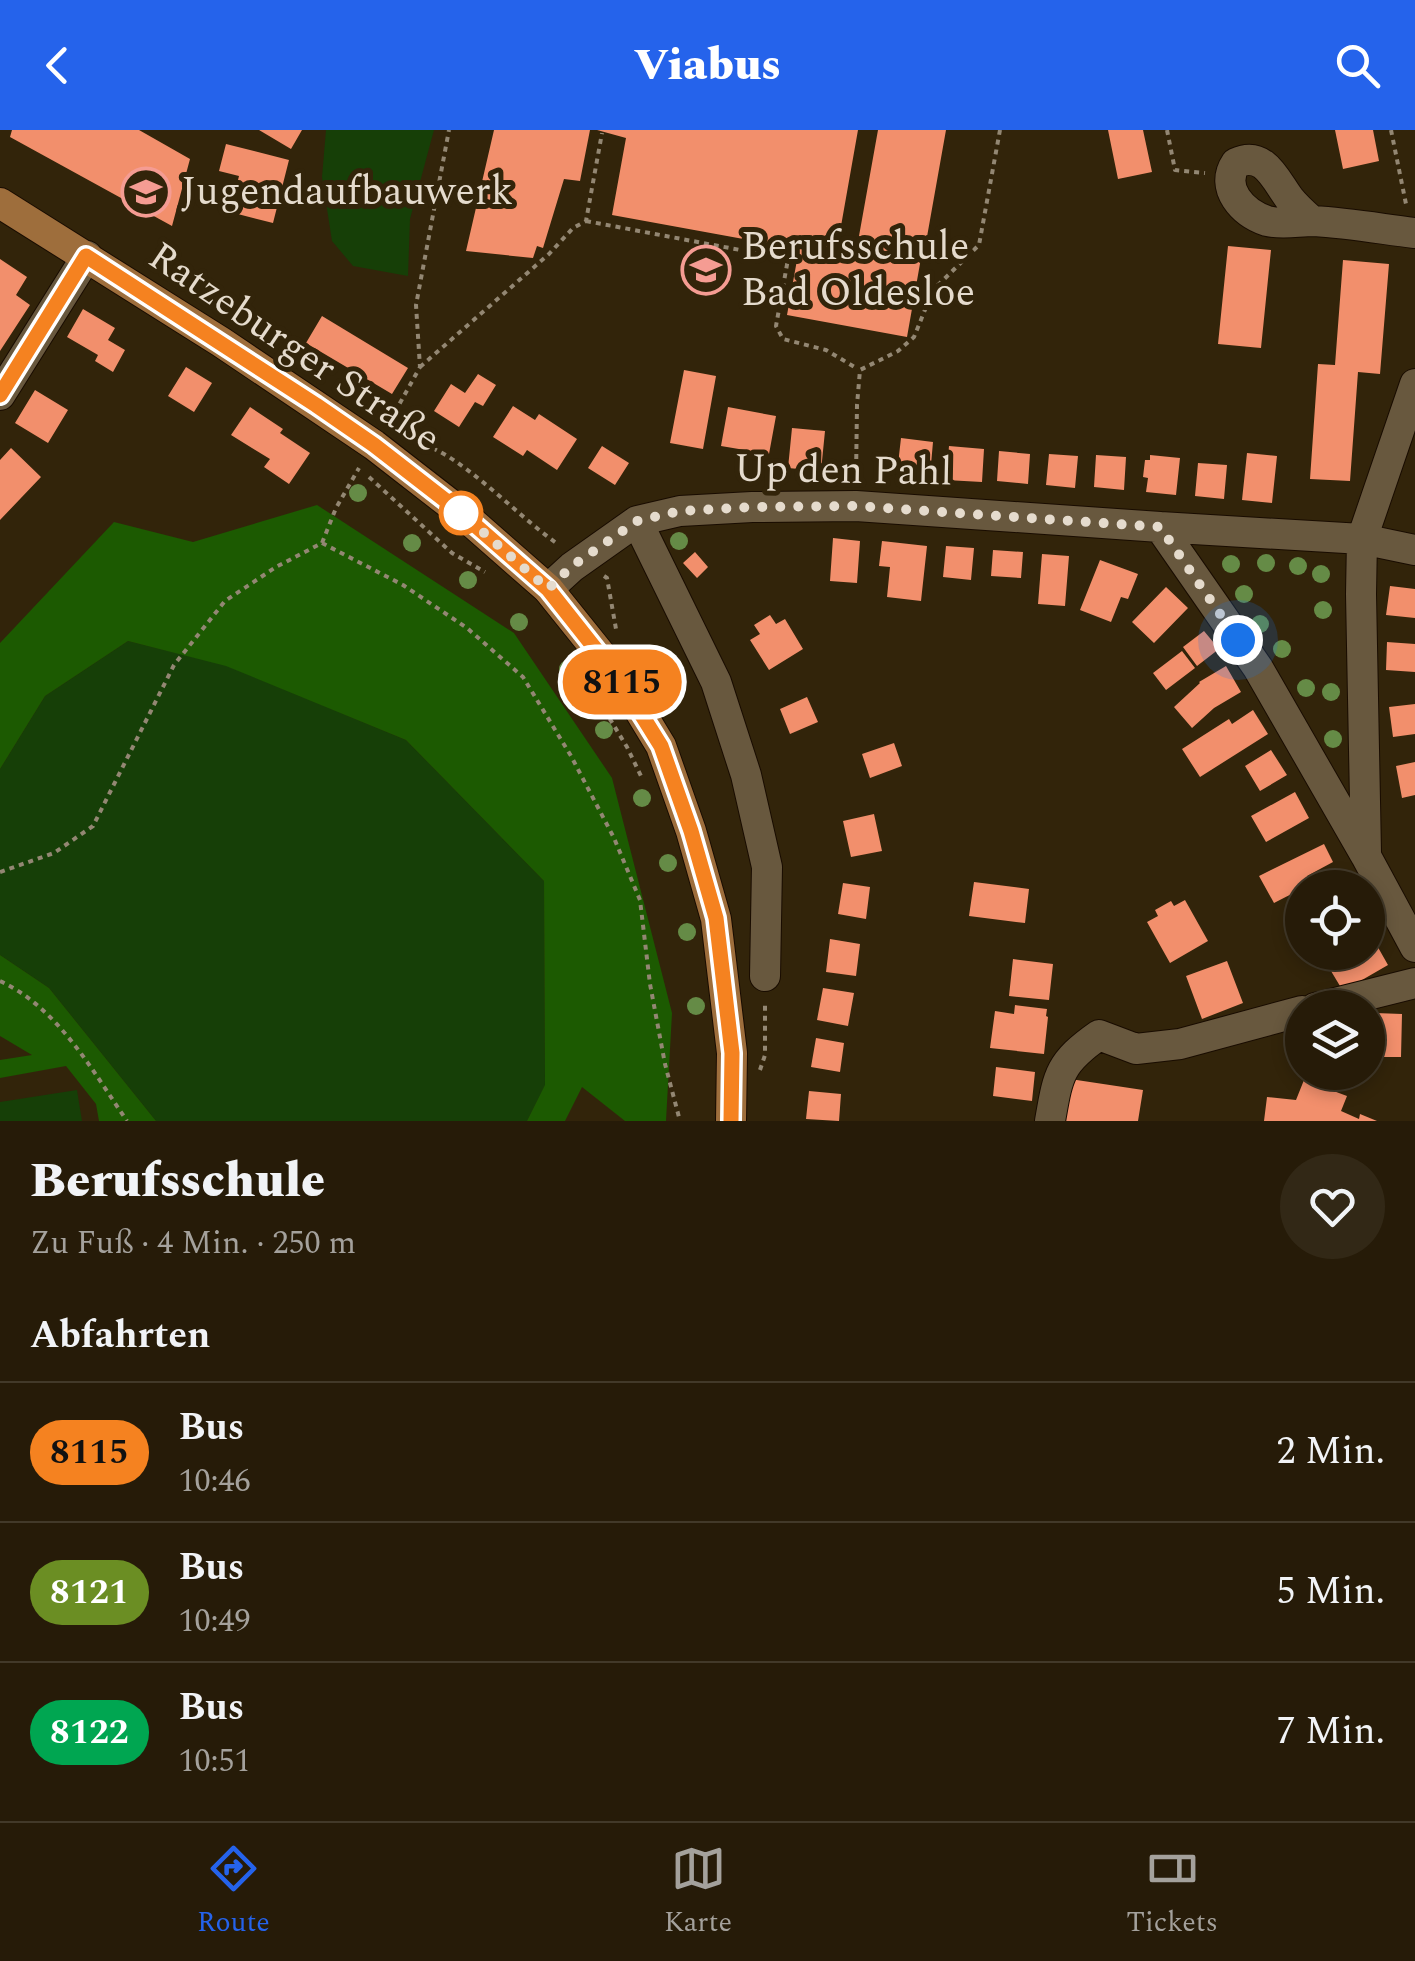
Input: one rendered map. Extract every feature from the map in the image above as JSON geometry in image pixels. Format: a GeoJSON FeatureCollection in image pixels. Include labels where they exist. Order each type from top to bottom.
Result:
{"type":"FeatureCollection","features":[{"type":"Feature","properties":{"kind":"main road","name":"Ratzeburger Straße"},"geometry":{"type":"LineString","coordinates":[[0,203],[221,342],[374,445],[471,521],[548,589],[620,680],[661,746],[691,831],[716,918],[732,1053],[731,1121]]}},
{"type":"Feature","properties":{"kind":"street"},"geometry":{"type":"LineString","coordinates":[[1312,221],[1264,164],[1245,158],[1236,163],[1230,176],[1233,194],[1252,214],[1282,224],[1312,221],[1414,233]]}},
{"type":"Feature","properties":{"kind":"street"},"geometry":{"type":"LineString","coordinates":[[0,395],[86,256]]}},
{"type":"Feature","properties":{"kind":"street"},"geometry":{"type":"LineString","coordinates":[[1366,856],[1362,539],[1415,384]]}},
{"type":"Feature","properties":{"kind":"street","name":"Up den Pahl"},"geometry":{"type":"LineString","coordinates":[[548,589],[581,560],[637,521],[680,511],[752,507],[856,506],[1362,539],[1415,550]]}},
{"type":"Feature","properties":{"kind":"street"},"geometry":{"type":"LineString","coordinates":[[637,521],[716,682],[746,776],[767,867],[765,976]]}},
{"type":"Feature","properties":{"kind":"street"},"geometry":{"type":"LineString","coordinates":[[1160,527],[1258,668],[1415,947]]}},
{"type":"Feature","properties":{"kind":"street"},"geometry":{"type":"LineString","coordinates":[[1384,990],[1415,982]]}},
{"type":"Feature","properties":{"kind":"street"},"geometry":{"type":"LineString","coordinates":[[1050,1121],[1059,1074],[1077,1050],[1099,1036],[1136,1048],[1180,1044],[1285,1016]]}},
{"type":"Feature","properties":{"kind":"path"},"geometry":{"type":"LineString","coordinates":[[420,366],[416,305],[449,130]]}},
{"type":"Feature","properties":{"kind":"path"},"geometry":{"type":"LineString","coordinates":[[860,370],[898,351],[914,337],[933,290],[979,245],[1000,130]]}},
{"type":"Feature","properties":{"kind":"path"},"geometry":{"type":"LineString","coordinates":[[1167,130],[1175,170],[1230,176]]}},
{"type":"Feature","properties":{"kind":"path"},"geometry":{"type":"LineString","coordinates":[[1390,130],[1414,233]]}},
{"type":"Feature","properties":{"kind":"path"},"geometry":{"type":"LineString","coordinates":[[586,222],[602,133]]}},
{"type":"Feature","properties":{"kind":"path"},"geometry":{"type":"LineString","coordinates":[[387,425],[420,366],[549,254],[572,228],[586,222],[788,260],[776,326],[783,339],[826,350],[860,370]]}},
{"type":"Feature","properties":{"kind":"path"},"geometry":{"type":"LineString","coordinates":[[158,268],[186,287]]}},
{"type":"Feature","properties":{"kind":"path"},"geometry":{"type":"LineString","coordinates":[[856,506],[860,370]]}},
{"type":"Feature","properties":{"kind":"path"},"geometry":{"type":"LineString","coordinates":[[414,440],[447,456],[534,527],[608,578],[616,632]]}},
{"type":"Feature","properties":{"kind":"path"},"geometry":{"type":"LineString","coordinates":[[351,460],[452,553],[484,571]]}},
{"type":"Feature","properties":{"kind":"path"},"geometry":{"type":"LineString","coordinates":[[0,872],[54,852],[93,826],[174,665],[225,601],[276,567],[322,543],[359,468]]}},
{"type":"Feature","properties":{"kind":"path"},"geometry":{"type":"LineString","coordinates":[[322,543],[404,584],[467,628],[523,678],[571,756],[614,838],[640,900],[664,1064],[680,1121]]}},
{"type":"Feature","properties":{"kind":"path"},"geometry":{"type":"LineString","coordinates":[[590,686],[643,779]]}},
{"type":"Feature","properties":{"kind":"path"},"geometry":{"type":"LineString","coordinates":[[760,1071],[764,1055],[765,976]]}},
{"type":"Feature","properties":{"kind":"path"},"geometry":{"type":"LineString","coordinates":[[0,981],[18,989],[54,1020],[126,1121]]}},
{"type":"Feature","properties":{"kind":"green space"},"geometry":{"type":"Polygon","coordinates":[[[326,130],[434,130],[410,219],[408,276],[353,266],[332,241],[322,177],[326,130]]]}},
{"type":"Feature","properties":{"kind":"green space"},"geometry":{"type":"Polygon","coordinates":[[[317,505],[514,633],[612,778],[672,1013],[666,1121],[625,1121],[582,1087],[565,1121],[527,1121],[545,1085],[544,881],[406,740],[226,666],[128,641],[45,696],[0,769],[0,643],[114,522],[193,542],[317,505]]]}},
{"type":"Feature","properties":{"kind":"green space"},"geometry":{"type":"Polygon","coordinates":[[[128,641],[226,665],[406,740],[544,881],[545,1086],[527,1121],[156,1121],[49,988],[0,955],[0,769],[45,696],[128,641]]]}},
{"type":"Feature","properties":{"kind":"green space"},"geometry":{"type":"Polygon","coordinates":[[[0,955],[49,988],[156,1121],[99,1121],[96,1104],[66,1066],[0,1078],[0,1060],[32,1055],[0,1036],[0,955]]]}},
{"type":"Feature","properties":{"kind":"green space"},"geometry":{"type":"Polygon","coordinates":[[[77,1090],[82,1121],[0,1121],[0,1102],[77,1090]]]}},
{"type":"Feature","properties":{"kind":"building","name":"Jugendaufbauwerk"},"geometry":{"type":"Polygon","coordinates":[[[12,130],[139,130],[190,159],[172,226],[10,137],[12,130]]]}},
{"type":"Feature","properties":{"kind":"building"},"geometry":{"type":"Polygon","coordinates":[[[259,130],[302,130],[291,149],[259,130]]]}},
{"type":"Feature","properties":{"kind":"building"},"geometry":{"type":"Polygon","coordinates":[[[494,130],[590,130],[580,181],[564,179],[543,248],[537,246],[533,258],[466,251],[494,130]]]}},
{"type":"Feature","properties":{"kind":"building"},"geometry":{"type":"Polygon","coordinates":[[[597,130],[858,130],[838,243],[860,247],[878,130],[946,130],[925,248],[892,242],[890,252],[921,258],[907,337],[787,315],[799,249],[612,215],[626,138],[597,130]]]}},
{"type":"Feature","properties":{"kind":"building"},"geometry":{"type":"Polygon","coordinates":[[[1108,130],[1143,130],[1152,172],[1118,179],[1108,130]]]}},
{"type":"Feature","properties":{"kind":"building"},"geometry":{"type":"Polygon","coordinates":[[[1335,130],[1373,130],[1379,161],[1343,169],[1335,130]]]}},
{"type":"Feature","properties":{"kind":"building"},"geometry":{"type":"Polygon","coordinates":[[[226,144],[289,160],[273,223],[230,212],[239,176],[219,171],[226,144]]]}},
{"type":"Feature","properties":{"kind":"building"},"geometry":{"type":"Polygon","coordinates":[[[1228,246],[1271,250],[1261,348],[1218,344],[1228,246]]]}},
{"type":"Feature","properties":{"kind":"building"},"geometry":{"type":"Polygon","coordinates":[[[0,259],[27,277],[16,295],[30,305],[0,351],[0,259]]]}},
{"type":"Feature","properties":{"kind":"building"},"geometry":{"type":"Polygon","coordinates":[[[1343,260],[1389,264],[1380,374],[1358,372],[1350,481],[1310,479],[1318,364],[1335,365],[1343,260]]]}},
{"type":"Feature","properties":{"kind":"building"},"geometry":{"type":"Polygon","coordinates":[[[83,309],[115,328],[108,340],[125,350],[113,372],[95,361],[98,355],[67,337],[83,309]]]}},
{"type":"Feature","properties":{"kind":"building"},"geometry":{"type":"Polygon","coordinates":[[[322,316],[408,368],[392,394],[306,343],[322,316]]]}},
{"type":"Feature","properties":{"kind":"building"},"geometry":{"type":"Polygon","coordinates":[[[186,367],[212,383],[194,412],[168,396],[186,367]]]}},
{"type":"Feature","properties":{"kind":"building"},"geometry":{"type":"Polygon","coordinates":[[[684,370],[716,376],[703,449],[670,443],[684,370]]]}},
{"type":"Feature","properties":{"kind":"building"},"geometry":{"type":"Polygon","coordinates":[[[478,374],[496,385],[483,406],[475,402],[459,427],[434,411],[451,384],[465,393],[478,374]]]}},
{"type":"Feature","properties":{"kind":"building"},"geometry":{"type":"Polygon","coordinates":[[[35,390],[68,410],[48,443],[15,423],[35,390]]]}},
{"type":"Feature","properties":{"kind":"building"},"geometry":{"type":"Polygon","coordinates":[[[513,406],[535,420],[539,414],[577,439],[557,470],[527,450],[523,456],[493,437],[513,406]]]}},
{"type":"Feature","properties":{"kind":"building"},"geometry":{"type":"Polygon","coordinates":[[[250,407],[310,453],[289,484],[264,467],[270,459],[231,435],[250,407]]]}},
{"type":"Feature","properties":{"kind":"building"},"geometry":{"type":"Polygon","coordinates":[[[728,407],[776,416],[769,454],[721,446],[728,407]]]}},
{"type":"Feature","properties":{"kind":"building"},"geometry":{"type":"Polygon","coordinates":[[[792,428],[825,431],[821,471],[788,468],[792,428]]]}},
{"type":"Feature","properties":{"kind":"building"},"geometry":{"type":"Polygon","coordinates":[[[901,438],[933,442],[930,476],[897,473],[901,438]]]}},
{"type":"Feature","properties":{"kind":"building"},"geometry":{"type":"Polygon","coordinates":[[[602,446],[629,463],[615,485],[588,468],[602,446]]]}},
{"type":"Feature","properties":{"kind":"building"},"geometry":{"type":"Polygon","coordinates":[[[949,446],[984,449],[982,482],[946,480],[949,446]]]}},
{"type":"Feature","properties":{"kind":"building"},"geometry":{"type":"Polygon","coordinates":[[[11,448],[41,477],[0,520],[0,460],[11,448]]]}},
{"type":"Feature","properties":{"kind":"building"},"geometry":{"type":"Polygon","coordinates":[[[999,451],[1030,454],[1028,484],[997,481],[999,451]]]}},
{"type":"Feature","properties":{"kind":"building"},"geometry":{"type":"Polygon","coordinates":[[[1247,453],[1277,456],[1272,503],[1242,500],[1247,453]]]}},
{"type":"Feature","properties":{"kind":"building"},"geometry":{"type":"Polygon","coordinates":[[[1049,454],[1078,456],[1075,488],[1046,485],[1049,454]]]}},
{"type":"Feature","properties":{"kind":"building"},"geometry":{"type":"Polygon","coordinates":[[[1096,455],[1126,457],[1124,490],[1094,487],[1096,455]]]}},
{"type":"Feature","properties":{"kind":"building"},"geometry":{"type":"Polygon","coordinates":[[[1150,455],[1180,458],[1176,495],[1146,492],[1148,478],[1143,477],[1145,460],[1150,460],[1150,455]]]}},
{"type":"Feature","properties":{"kind":"building"},"geometry":{"type":"Polygon","coordinates":[[[1198,463],[1227,465],[1224,499],[1195,496],[1198,463]]]}},
{"type":"Feature","properties":{"kind":"building"},"geometry":{"type":"Polygon","coordinates":[[[833,538],[860,541],[857,583],[830,581],[833,538]]]}},
{"type":"Feature","properties":{"kind":"building"},"geometry":{"type":"Polygon","coordinates":[[[882,541],[927,546],[921,601],[887,597],[890,567],[879,566],[882,541]]]}},
{"type":"Feature","properties":{"kind":"building"},"geometry":{"type":"Polygon","coordinates":[[[946,546],[974,548],[971,580],[943,577],[946,546]]]}},
{"type":"Feature","properties":{"kind":"building"},"geometry":{"type":"Polygon","coordinates":[[[993,550],[1023,552],[1021,578],[991,576],[993,550]]]}},
{"type":"Feature","properties":{"kind":"building"},"geometry":{"type":"Polygon","coordinates":[[[695,552],[708,567],[697,578],[683,563],[695,552]]]}},
{"type":"Feature","properties":{"kind":"building"},"geometry":{"type":"Polygon","coordinates":[[[1042,554],[1069,556],[1065,606],[1038,604],[1042,554]]]}},
{"type":"Feature","properties":{"kind":"building"},"geometry":{"type":"Polygon","coordinates":[[[1100,560],[1138,574],[1128,599],[1121,597],[1111,622],[1080,610],[1100,560]]]}},
{"type":"Feature","properties":{"kind":"building"},"geometry":{"type":"Polygon","coordinates":[[[1390,586],[1415,589],[1415,618],[1386,615],[1390,586]]]}},
{"type":"Feature","properties":{"kind":"building"},"geometry":{"type":"Polygon","coordinates":[[[1166,587],[1188,608],[1154,643],[1132,622],[1166,587]]]}},
{"type":"Feature","properties":{"kind":"building"},"geometry":{"type":"Polygon","coordinates":[[[770,615],[776,624],[785,619],[803,649],[769,670],[750,640],[760,634],[754,625],[770,615]]]}},
{"type":"Feature","properties":{"kind":"building"},"geometry":{"type":"Polygon","coordinates":[[[1204,631],[1219,649],[1197,666],[1183,647],[1204,631]]]}},
{"type":"Feature","properties":{"kind":"building"},"geometry":{"type":"Polygon","coordinates":[[[1387,642],[1415,644],[1415,672],[1386,670],[1387,642]]]}},
{"type":"Feature","properties":{"kind":"building"},"geometry":{"type":"Polygon","coordinates":[[[1182,651],[1195,668],[1166,690],[1153,673],[1182,651]]]}},
{"type":"Feature","properties":{"kind":"building"},"geometry":{"type":"Polygon","coordinates":[[[1226,666],[1241,692],[1214,708],[1192,728],[1174,707],[1199,682],[1226,666]]]}},
{"type":"Feature","properties":{"kind":"building"},"geometry":{"type":"Polygon","coordinates":[[[807,697],[818,722],[790,734],[780,709],[807,697]]]}},
{"type":"Feature","properties":{"kind":"building"},"geometry":{"type":"Polygon","coordinates":[[[1415,704],[1415,734],[1393,737],[1389,707],[1415,704]]]}},
{"type":"Feature","properties":{"kind":"building"},"geometry":{"type":"Polygon","coordinates":[[[1253,710],[1268,734],[1200,777],[1182,749],[1229,719],[1232,724],[1253,710]]]}},
{"type":"Feature","properties":{"kind":"building"},"geometry":{"type":"Polygon","coordinates":[[[894,743],[902,766],[870,778],[862,754],[894,743]]]}},
{"type":"Feature","properties":{"kind":"building"},"geometry":{"type":"Polygon","coordinates":[[[1271,750],[1287,775],[1260,791],[1245,766],[1271,750]]]}},
{"type":"Feature","properties":{"kind":"building"},"geometry":{"type":"Polygon","coordinates":[[[1415,762],[1415,795],[1402,798],[1396,766],[1415,762]]]}},
{"type":"Feature","properties":{"kind":"building"},"geometry":{"type":"Polygon","coordinates":[[[1295,792],[1309,818],[1266,842],[1251,816],[1295,792]]]}},
{"type":"Feature","properties":{"kind":"building"},"geometry":{"type":"Polygon","coordinates":[[[874,814],[882,851],[851,857],[843,821],[874,814]]]}},
{"type":"Feature","properties":{"kind":"building"},"geometry":{"type":"Polygon","coordinates":[[[1324,844],[1333,862],[1318,870],[1285,870],[1285,897],[1274,903],[1259,876],[1324,844]]]}},
{"type":"Feature","properties":{"kind":"building"},"geometry":{"type":"Polygon","coordinates":[[[974,882],[1029,889],[1025,923],[969,916],[974,882]]]}},
{"type":"Feature","properties":{"kind":"building"},"geometry":{"type":"Polygon","coordinates":[[[843,883],[870,887],[866,919],[838,914],[843,883]]]}},
{"type":"Feature","properties":{"kind":"building"},"geometry":{"type":"Polygon","coordinates":[[[1185,900],[1208,941],[1170,963],[1147,922],[1158,916],[1155,910],[1171,901],[1174,906],[1185,900]]]}},
{"type":"Feature","properties":{"kind":"building"},"geometry":{"type":"Polygon","coordinates":[[[830,939],[860,944],[856,976],[826,972],[830,939]]]}},
{"type":"Feature","properties":{"kind":"building"},"geometry":{"type":"Polygon","coordinates":[[[1013,959],[1053,964],[1049,1000],[1009,996],[1013,959]]]}},
{"type":"Feature","properties":{"kind":"building"},"geometry":{"type":"Polygon","coordinates":[[[1227,961],[1243,1003],[1202,1019],[1186,976],[1227,961]]]}},
{"type":"Feature","properties":{"kind":"building"},"geometry":{"type":"Polygon","coordinates":[[[1330,970],[1379,970],[1345,990],[1330,970]]]}},
{"type":"Feature","properties":{"kind":"building"},"geometry":{"type":"Polygon","coordinates":[[[823,988],[854,993],[848,1026],[817,1020],[823,988]]]}},
{"type":"Feature","properties":{"kind":"building"},"geometry":{"type":"Polygon","coordinates":[[[1015,1005],[1047,1009],[1044,1054],[990,1048],[995,1011],[1014,1014],[1015,1005]]]}},
{"type":"Feature","properties":{"kind":"building"},"geometry":{"type":"Polygon","coordinates":[[[1385,1013],[1402,1014],[1401,1057],[1385,1057],[1385,1013]]]}},
{"type":"Feature","properties":{"kind":"building"},"geometry":{"type":"Polygon","coordinates":[[[816,1038],[844,1043],[840,1072],[811,1067],[816,1038]]]}},
{"type":"Feature","properties":{"kind":"building"},"geometry":{"type":"Polygon","coordinates":[[[996,1067],[1035,1072],[1032,1101],[993,1096],[996,1067]]]}},
{"type":"Feature","properties":{"kind":"building"},"geometry":{"type":"Polygon","coordinates":[[[1070,1079],[1143,1090],[1138,1121],[1066,1121],[1070,1079]]]}},
{"type":"Feature","properties":{"kind":"building"},"geometry":{"type":"Polygon","coordinates":[[[1300,1090],[1331,1090],[1347,1096],[1341,1111],[1377,1121],[1264,1121],[1267,1097],[1296,1100],[1300,1090]]]}},
{"type":"Feature","properties":{"kind":"building"},"geometry":{"type":"Polygon","coordinates":[[[809,1091],[841,1094],[839,1121],[806,1119],[809,1091]]]}},
{"type":"Feature","properties":{"kind":"bus line","name":"8115"},"geometry":{"type":"LineString","coordinates":[[0,395],[86,256],[374,445],[459,511],[548,589],[620,680],[661,746],[691,831],[716,918],[732,1053],[731,1121]]}},
{"type":"Feature","properties":{"kind":"place","name":"Jugendaufbauwerk"},"geometry":{"type":"Point","coordinates":[146,192]}},
{"type":"Feature","properties":{"kind":"place","name":"Berufsschule Bad Oldesloe"},"geometry":{"type":"Point","coordinates":[706,270]}},
{"type":"Feature","properties":{"kind":"route"},"geometry":{"type":"LineString","coordinates":[[461,513],[548,589],[572,566],[637,521],[680,511],[856,506],[1160,527],[1238,640]]}}]}
